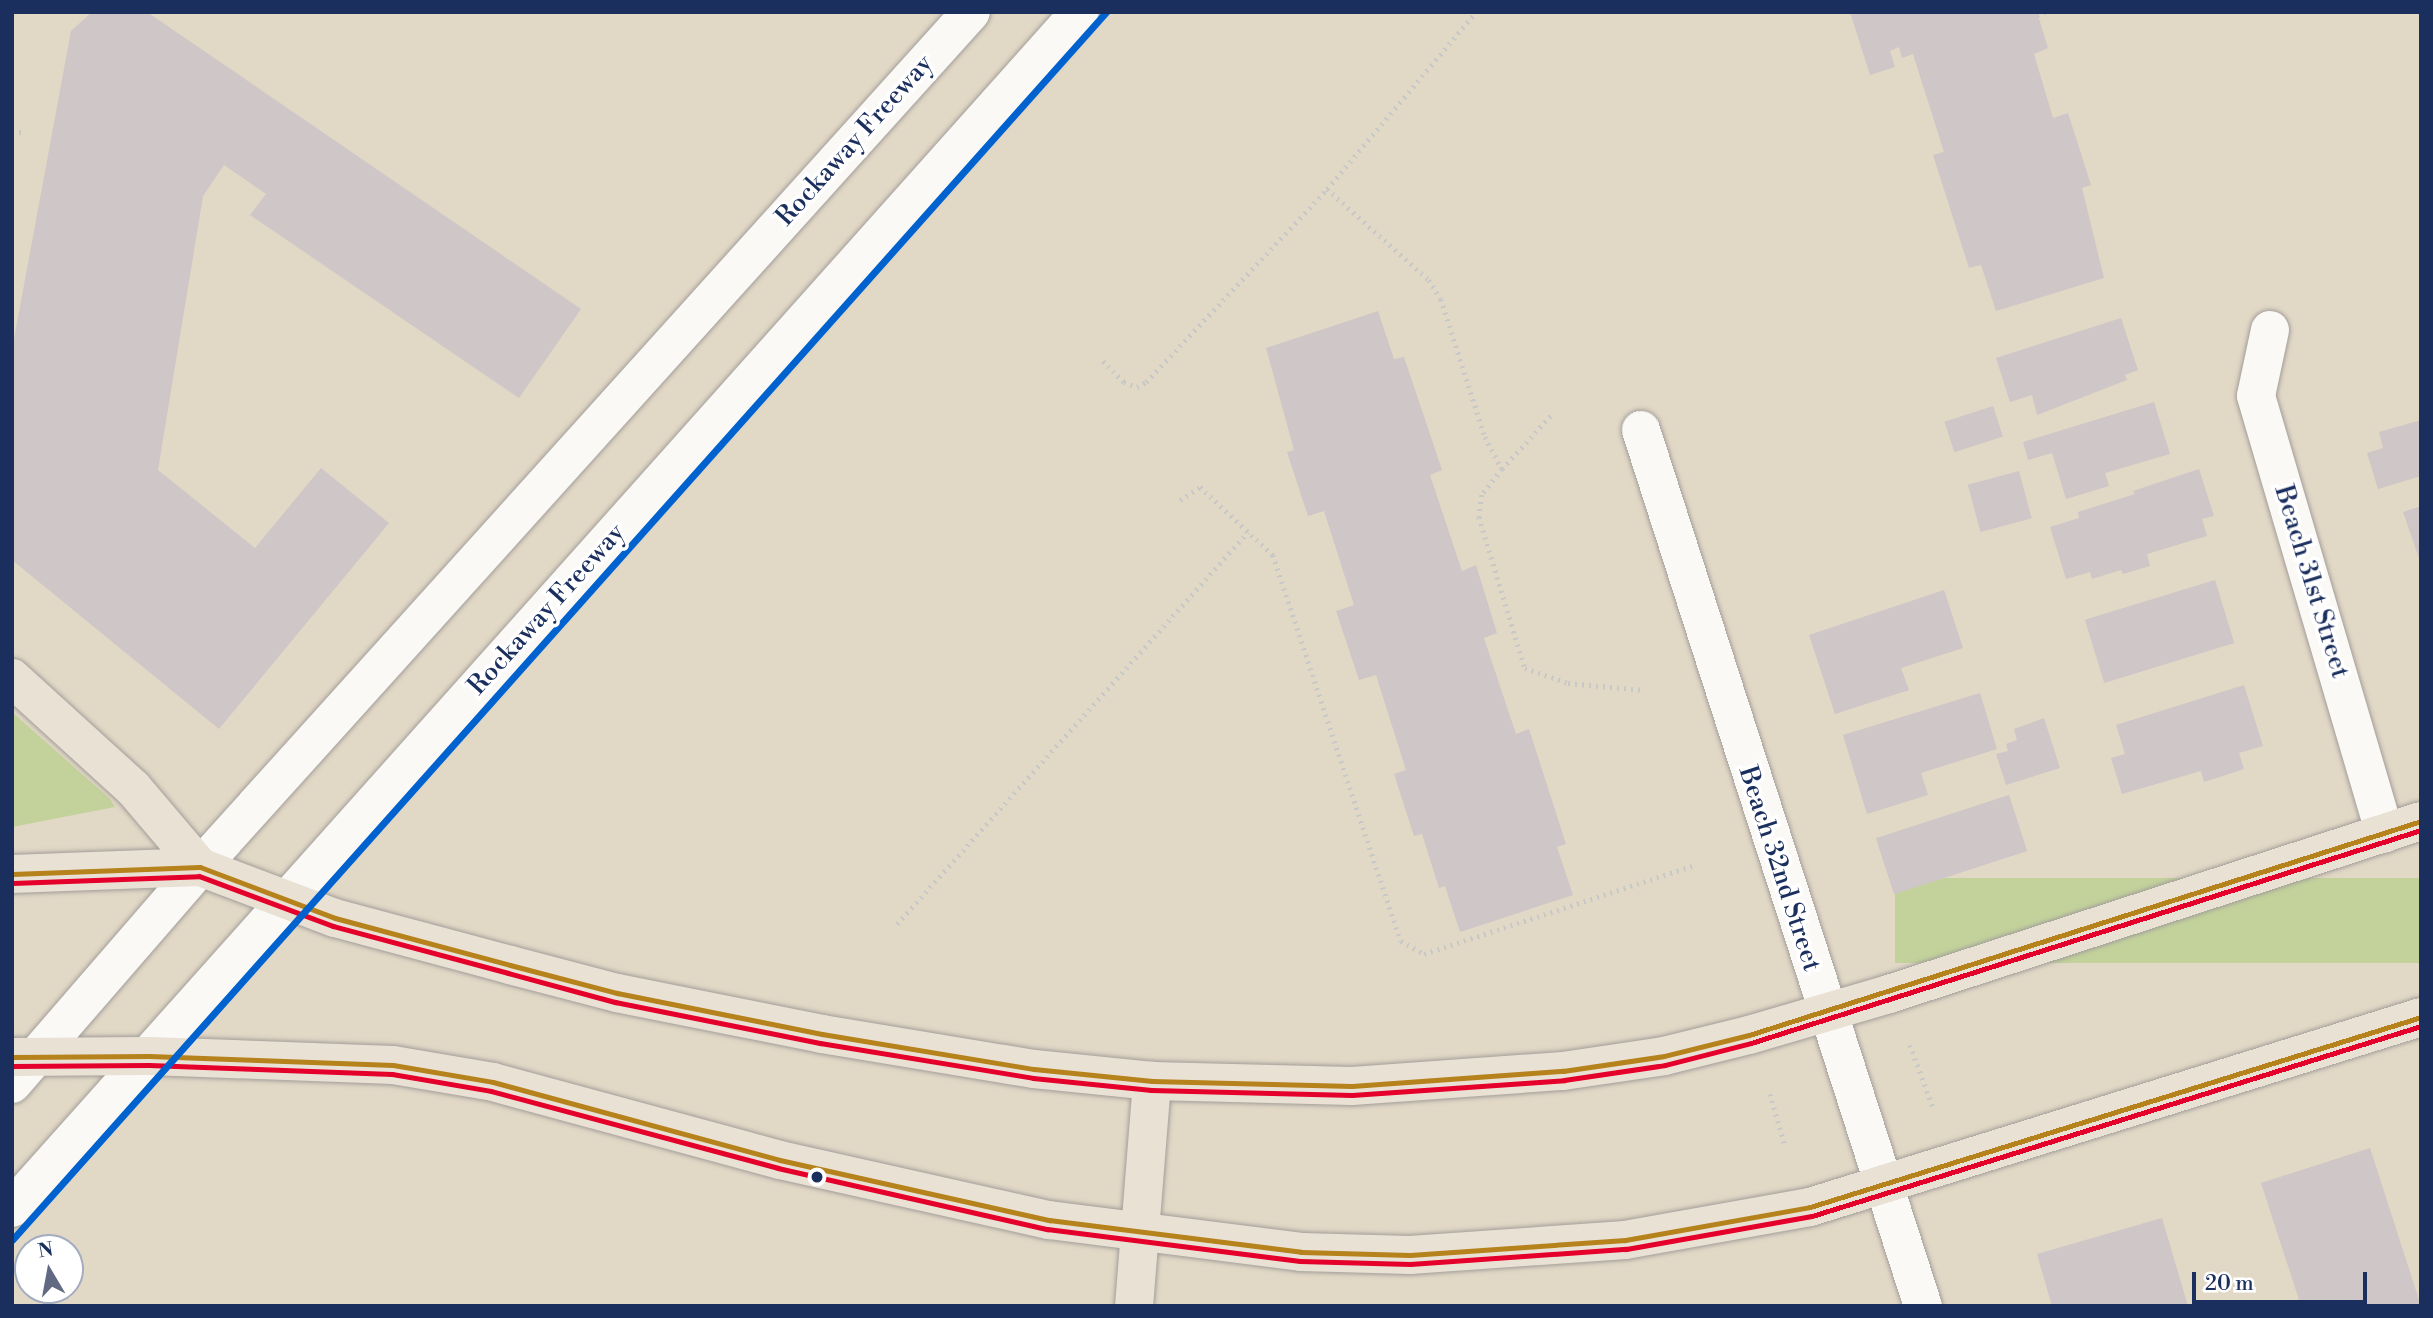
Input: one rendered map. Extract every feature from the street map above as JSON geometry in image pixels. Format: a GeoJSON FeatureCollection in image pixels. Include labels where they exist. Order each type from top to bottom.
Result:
{"type":"FeatureCollection","features":[{"type":"Feature","properties":{"kind":"main road"},"geometry":{"type":"LineString","coordinates":[[12,678],[133,788],[200,867]]}},
{"type":"Feature","properties":{"kind":"main road"},"geometry":{"type":"LineString","coordinates":[[12,874],[200,867],[335,918],[617,993],[926,1053],[1152,1081],[1352,1086],[1563,1071],[1664,1056],[1826,1014],[2403,827]]}},
{"type":"Feature","properties":{"kind":"main road"},"geometry":{"type":"LineString","coordinates":[[25,1056],[149,1056],[394,1065],[481,1079],[780,1160],[1014,1214],[1140,1233],[1301,1252],[1410,1255],[1516,1251],[1625,1240],[1730,1223],[1881,1187],[2421,1017]]}},
{"type":"Feature","properties":{"kind":"main road"},"geometry":{"type":"LineString","coordinates":[[1134,1306],[1152,1081]]}},
{"type":"Feature","properties":{"kind":"street","name":"Rockaway Freeway"},"geometry":{"type":"LineString","coordinates":[[12,1084],[25,1056],[200,867],[971,12]]}},
{"type":"Feature","properties":{"kind":"street","name":"Rockaway Freeway"},"geometry":{"type":"LineString","coordinates":[[12,1208],[1080,12]]}},
{"type":"Feature","properties":{"kind":"street","name":"Beach 31st Street"},"geometry":{"type":"LineString","coordinates":[[2270,330],[2256,396],[2403,827]]}},
{"type":"Feature","properties":{"kind":"street","name":"Beach 32nd Street"},"geometry":{"type":"LineString","coordinates":[[1641,430],[1881,1187],[1923,1306]]}},
{"type":"Feature","properties":{"kind":"path"},"geometry":{"type":"LineString","coordinates":[[1103,360],[1124,382],[1137,387],[1146,382],[1327,189],[1476,12]]}},
{"type":"Feature","properties":{"kind":"path"},"geometry":{"type":"LineString","coordinates":[[2038,15],[2045,12]]}},
{"type":"Feature","properties":{"kind":"path"},"geometry":{"type":"LineString","coordinates":[[12,131],[25,133]]}},
{"type":"Feature","properties":{"kind":"path"},"geometry":{"type":"LineString","coordinates":[[1327,189],[1429,280],[1441,299],[1485,437],[1502,469]]}},
{"type":"Feature","properties":{"kind":"path"},"geometry":{"type":"LineString","coordinates":[[1553,413],[1482,495],[1479,517],[1525,668],[1568,683],[1643,690]]}},
{"type":"Feature","properties":{"kind":"path"},"geometry":{"type":"LineString","coordinates":[[1180,500],[1200,487],[1273,555],[1401,941],[1424,954],[1694,865]]}},
{"type":"Feature","properties":{"kind":"path"},"geometry":{"type":"LineString","coordinates":[[897,924],[1248,532]]}},
{"type":"Feature","properties":{"kind":"path"},"geometry":{"type":"LineString","coordinates":[[1910,1045],[1933,1107]]}},
{"type":"Feature","properties":{"kind":"path"},"geometry":{"type":"LineString","coordinates":[[1770,1094],[1785,1145]]}},
{"type":"Feature","properties":{"kind":"green space"},"geometry":{"type":"Polygon","coordinates":[[[12,712],[110,799],[115,807],[12,827],[12,712]]]}},
{"type":"Feature","properties":{"kind":"green space"},"geometry":{"type":"Polygon","coordinates":[[[1895,878],[2421,878],[2421,963],[1895,963],[1895,878]]]}},
{"type":"Feature","properties":{"kind":"building"},"geometry":{"type":"Polygon","coordinates":[[[92,12],[147,12],[581,309],[519,398],[250,215],[266,194],[224,165],[203,196],[158,470],[255,548],[321,468],[389,523],[219,729],[12,560],[12,350],[71,31],[92,12]]]}},
{"type":"Feature","properties":{"kind":"building"},"geometry":{"type":"Polygon","coordinates":[[[1850,12],[2037,12],[2048,48],[2034,54],[2053,118],[2068,113],[2091,185],[2082,188],[2104,278],[1996,311],[1981,265],[1969,268],[1933,155],[1944,152],[1913,54],[1902,58],[1899,47],[1890,51],[1895,67],[1870,75],[1850,12]]]}},
{"type":"Feature","properties":{"kind":"building"},"geometry":{"type":"Polygon","coordinates":[[[1378,311],[1394,359],[1404,357],[1442,470],[1430,475],[1462,571],[1476,565],[1497,633],[1484,638],[1516,734],[1529,729],[1566,844],[1557,847],[1573,895],[1460,932],[1445,886],[1439,888],[1422,834],[1414,836],[1394,774],[1406,770],[1376,675],[1359,680],[1336,611],[1354,605],[1324,511],[1308,516],[1287,452],[1294,450],[1266,348],[1378,311]]]}},
{"type":"Feature","properties":{"kind":"building"},"geometry":{"type":"Polygon","coordinates":[[[2121,318],[2138,370],[2125,375],[2127,380],[2037,415],[2032,395],[2010,402],[1996,358],[2121,318]]]}},
{"type":"Feature","properties":{"kind":"building"},"geometry":{"type":"Polygon","coordinates":[[[2154,402],[2170,454],[2105,473],[2109,486],[2066,499],[2052,453],[2028,460],[2023,442],[2154,402]]]}},
{"type":"Feature","properties":{"kind":"building"},"geometry":{"type":"Polygon","coordinates":[[[1993,406],[2003,436],[1954,452],[1944,422],[1993,406]]]}},
{"type":"Feature","properties":{"kind":"building"},"geometry":{"type":"Polygon","coordinates":[[[2421,420],[2421,476],[2378,489],[2367,453],[2383,448],[2379,432],[2421,420]]]}},
{"type":"Feature","properties":{"kind":"building"},"geometry":{"type":"Polygon","coordinates":[[[2199,469],[2214,516],[2202,519],[2207,536],[2147,554],[2150,566],[2123,574],[2121,570],[2092,579],[2090,572],[2066,579],[2050,527],[2079,518],[2078,512],[2135,494],[2133,491],[2199,469]]]}},
{"type":"Feature","properties":{"kind":"building"},"geometry":{"type":"Polygon","coordinates":[[[2019,471],[2032,518],[1980,532],[1968,485],[2019,471]]]}},
{"type":"Feature","properties":{"kind":"building"},"geometry":{"type":"Polygon","coordinates":[[[2421,506],[2421,561],[2420,561],[2403,512],[2421,506]]]}},
{"type":"Feature","properties":{"kind":"building"},"geometry":{"type":"Polygon","coordinates":[[[2215,580],[2234,643],[2104,683],[2085,620],[2215,580]]]}},
{"type":"Feature","properties":{"kind":"building"},"geometry":{"type":"Polygon","coordinates":[[[1944,590],[1963,648],[1901,668],[1909,690],[1835,714],[1809,635],[1944,590]]]}},
{"type":"Feature","properties":{"kind":"building"},"geometry":{"type":"Polygon","coordinates":[[[2244,685],[2263,746],[2239,753],[2244,769],[2204,782],[2201,771],[2122,794],[2111,758],[2125,754],[2116,725],[2244,685]]]}},
{"type":"Feature","properties":{"kind":"building"},"geometry":{"type":"Polygon","coordinates":[[[1980,693],[1997,749],[1921,773],[1928,795],[1867,814],[1843,735],[1980,693]]]}},
{"type":"Feature","properties":{"kind":"building"},"geometry":{"type":"Polygon","coordinates":[[[2044,718],[2060,768],[2006,785],[1996,754],[2008,751],[2006,744],[2017,740],[2014,729],[2044,718]]]}},
{"type":"Feature","properties":{"kind":"building"},"geometry":{"type":"Polygon","coordinates":[[[2009,795],[2027,851],[1894,894],[1876,838],[2009,795]]]}},
{"type":"Feature","properties":{"kind":"building"},"geometry":{"type":"Polygon","coordinates":[[[2370,1148],[2421,1306],[2301,1306],[2261,1183],[2370,1148]]]}},
{"type":"Feature","properties":{"kind":"building"},"geometry":{"type":"Polygon","coordinates":[[[2162,1218],[2188,1306],[2052,1306],[2037,1254],[2162,1218]]]}},
{"type":"Feature","properties":{"kind":"transit line"},"geometry":{"type":"LineString","coordinates":[[12,1240],[1106,12]]}},
{"type":"Feature","properties":{"kind":"transit line"},"geometry":{"type":"LineString","coordinates":[[12,874],[200,867],[335,918],[510,965],[617,993],[822,1034],[1034,1069],[1152,1081],[1352,1086],[1563,1071],[1664,1056],[1749,1035],[2421,821]]}},
{"type":"Feature","properties":{"kind":"transit line"},"geometry":{"type":"LineString","coordinates":[[12,883],[199,876],[333,926],[615,1002],[820,1043],[1033,1078],[1151,1090],[1352,1095],[1564,1080],[1665,1065],[1751,1043],[2421,830]]}},
{"type":"Feature","properties":{"kind":"transit line"},"geometry":{"type":"LineString","coordinates":[[12,1057],[149,1056],[393,1065],[493,1082],[780,1160],[1049,1220],[1301,1252],[1410,1255],[1625,1240],[1810,1207],[2421,1017]]}},
{"type":"Feature","properties":{"kind":"transit line"},"geometry":{"type":"LineString","coordinates":[[12,1066],[149,1065],[392,1074],[491,1091],[778,1168],[1047,1229],[1300,1261],[1410,1264],[1626,1249],[1812,1216],[2421,1026]]}}]}
